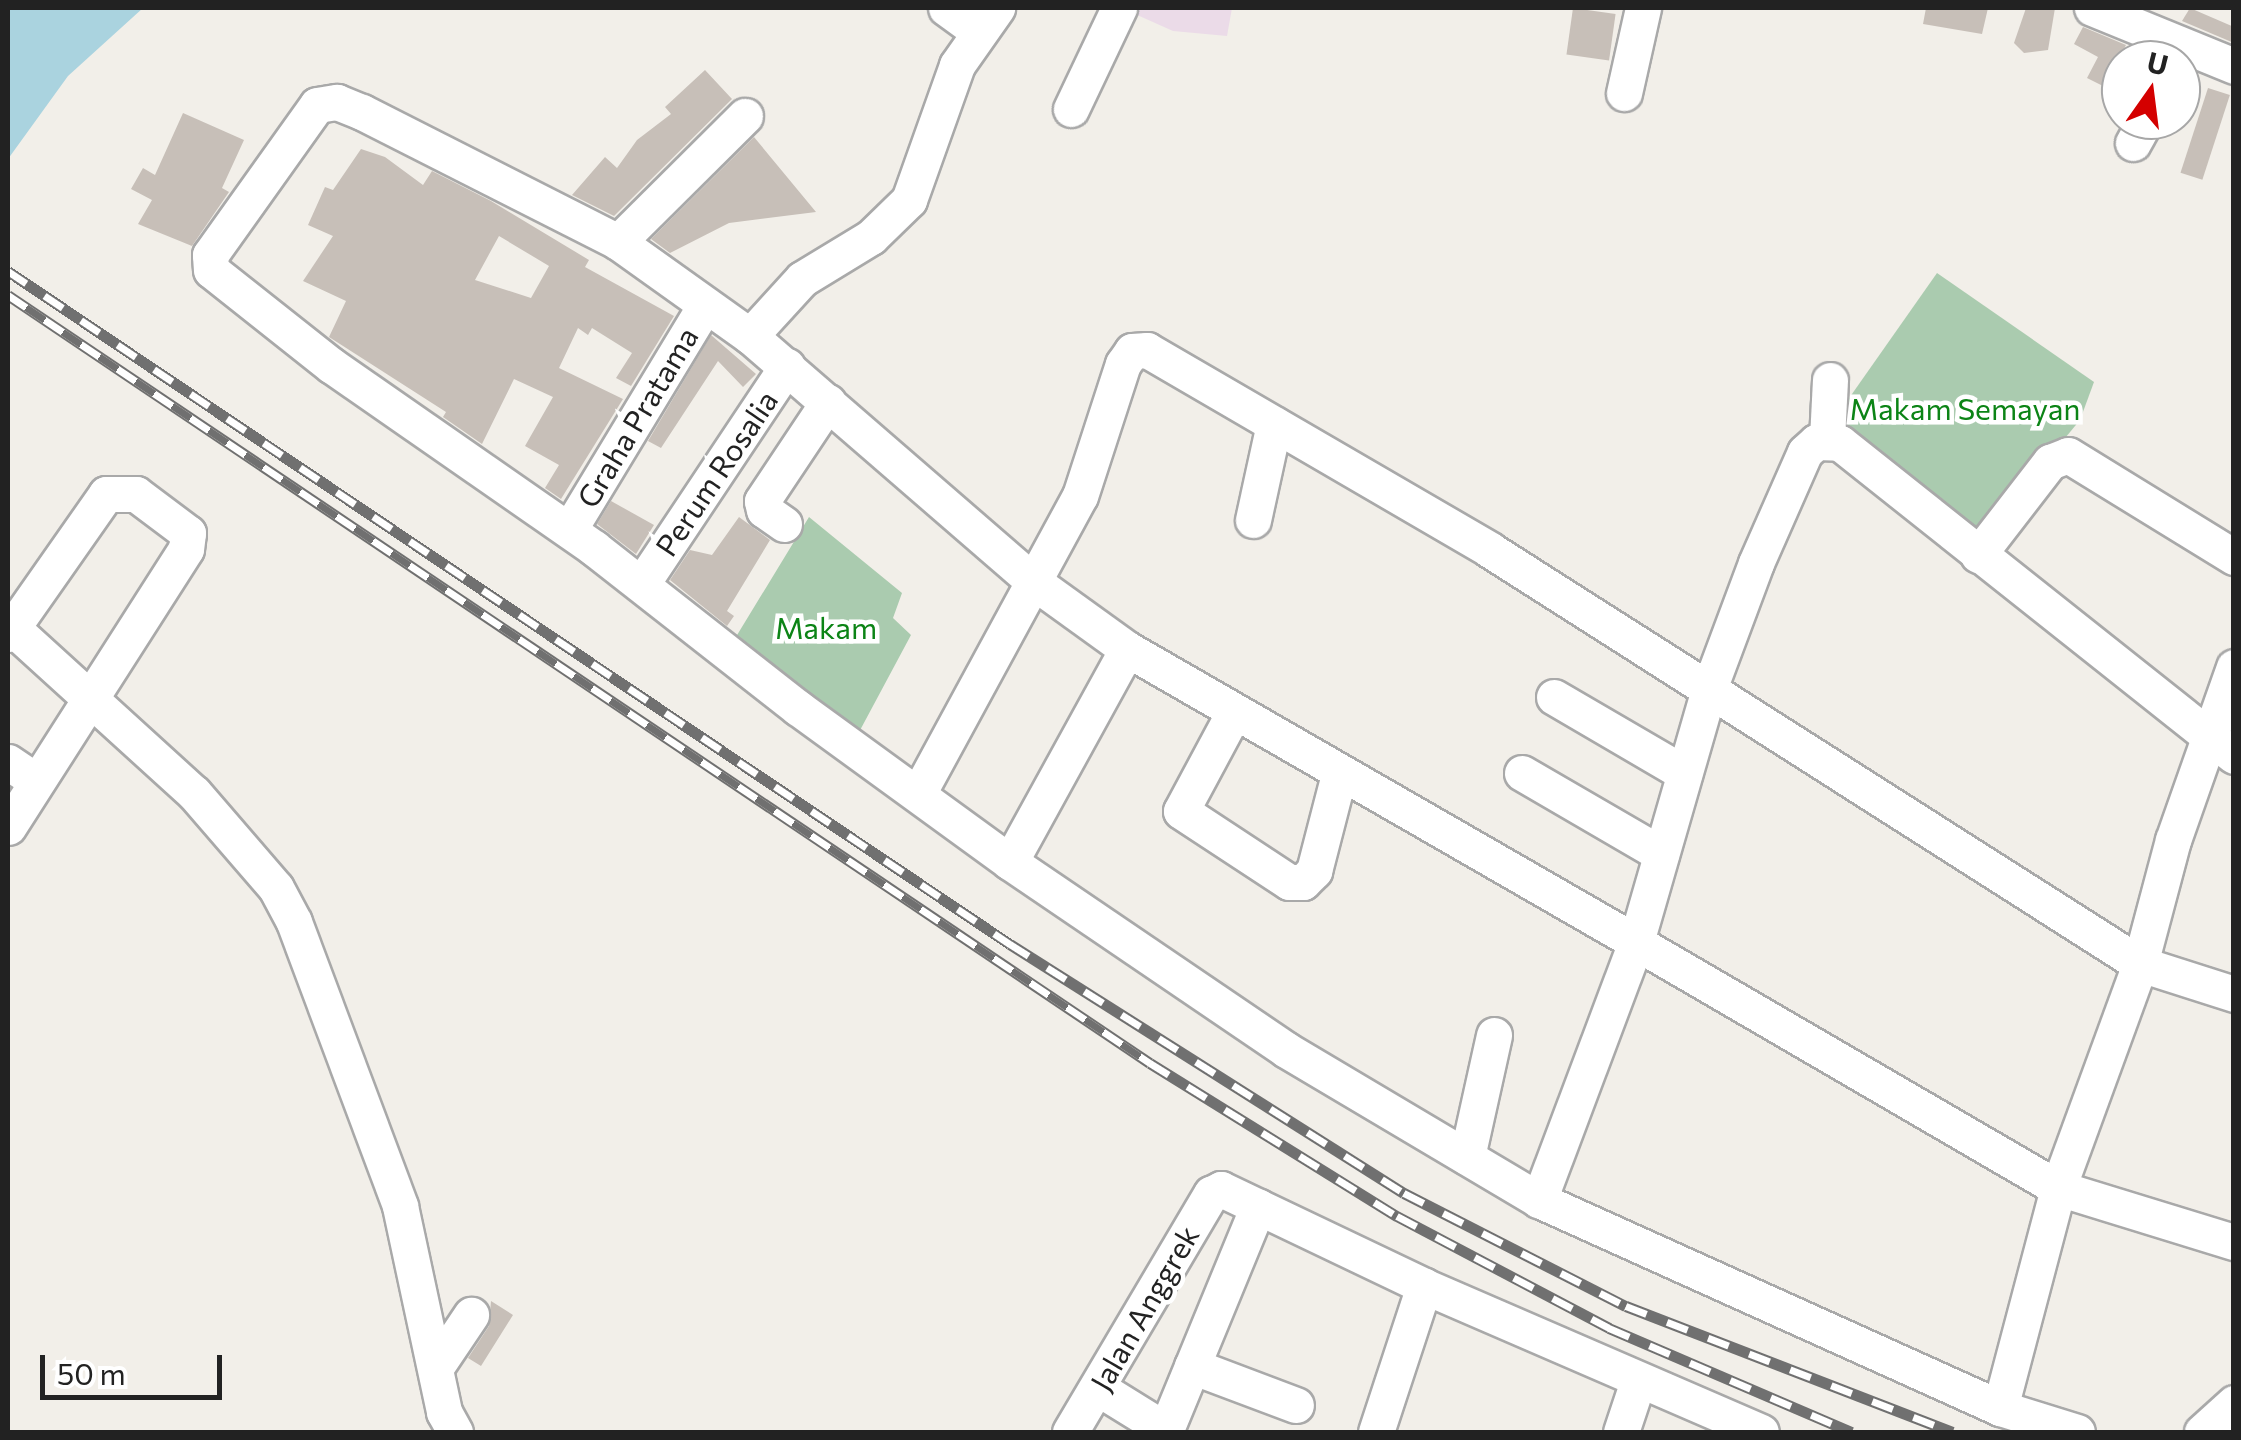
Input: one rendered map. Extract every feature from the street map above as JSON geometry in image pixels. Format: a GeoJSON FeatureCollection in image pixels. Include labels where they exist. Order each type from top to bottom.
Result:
{"type":"FeatureCollection","features":[{"type":"Feature","properties":{"kind":"street"},"geometry":{"type":"LineString","coordinates":[[750,336],[802,278],[882,229],[909,200],[943,96],[988,20],[946,8]]}},
{"type":"Feature","properties":{"kind":"street"},"geometry":{"type":"LineString","coordinates":[[1070,109],[1119,8]]}},
{"type":"Feature","properties":{"kind":"street"},"geometry":{"type":"LineString","coordinates":[[1624,92],[1643,8]]}},
{"type":"Feature","properties":{"kind":"street"},"geometry":{"type":"LineString","coordinates":[[2092,8],[2153,40]]}},
{"type":"Feature","properties":{"kind":"street"},"geometry":{"type":"LineString","coordinates":[[2201,59],[2234,66]]}},
{"type":"Feature","properties":{"kind":"street"},"geometry":{"type":"LineString","coordinates":[[2078,1432],[2000,1408],[1539,1200],[1286,1049],[1010,862],[569,530],[332,366],[212,270],[210,255],[317,104],[326,102],[362,112],[618,242],[787,366],[1034,582],[1126,649],[1233,714],[1636,942],[2058,1188],[2234,1242]]}},
{"type":"Feature","properties":{"kind":"street"},"geometry":{"type":"LineString","coordinates":[[618,242],[745,116]]}},
{"type":"Feature","properties":{"kind":"street","name":"Graha Pratama"},"geometry":{"type":"LineString","coordinates":[[569,530],[705,305]]}},
{"type":"Feature","properties":{"kind":"street"},"geometry":{"type":"LineString","coordinates":[[918,794],[1092,470],[1132,351],[1147,350],[1710,689],[2140,964],[2234,994]]}},
{"type":"Feature","properties":{"kind":"street","name":"Perum Rosalia"},"geometry":{"type":"LineString","coordinates":[[645,579],[787,366]]}},
{"type":"Feature","properties":{"kind":"street"},"geometry":{"type":"LineString","coordinates":[[1827,439],[1830,380]]}},
{"type":"Feature","properties":{"kind":"street"},"geometry":{"type":"LineString","coordinates":[[784,524],[764,510],[762,501],[828,402]]}},
{"type":"Feature","properties":{"kind":"street"},"geometry":{"type":"LineString","coordinates":[[1253,520],[1274,424]]}},
{"type":"Feature","properties":{"kind":"street"},"geometry":{"type":"LineString","coordinates":[[1539,1200],[1636,942],[1710,689],[1805,452],[1827,439],[1840,443],[2222,746]]}},
{"type":"Feature","properties":{"kind":"street"},"geometry":{"type":"LineString","coordinates":[[1978,555],[2050,462],[2068,455],[2234,557]]}},
{"type":"Feature","properties":{"kind":"street"},"geometry":{"type":"LineString","coordinates":[[8,828],[22,772],[86,700],[186,549],[184,529],[126,490],[106,494],[9,629],[86,700],[130,738],[236,838],[294,922],[400,1206],[436,1367],[455,1432]]}},
{"type":"Feature","properties":{"kind":"street"},"geometry":{"type":"LineString","coordinates":[[1010,862],[1126,649]]}},
{"type":"Feature","properties":{"kind":"street"},"geometry":{"type":"LineString","coordinates":[[2000,1408],[2058,1188],[2222,746],[2234,666]]}},
{"type":"Feature","properties":{"kind":"street"},"geometry":{"type":"LineString","coordinates":[[1554,697],[1684,774]]}},
{"type":"Feature","properties":{"kind":"street"},"geometry":{"type":"LineString","coordinates":[[1233,714],[1182,811],[1290,882],[1303,882],[1314,871],[1339,774]]}},
{"type":"Feature","properties":{"kind":"street"},"geometry":{"type":"LineString","coordinates":[[1522,773],[1661,854]]}},
{"type":"Feature","properties":{"kind":"street"},"geometry":{"type":"LineString","coordinates":[[1466,1158],[1494,1034]]}},
{"type":"Feature","properties":{"kind":"street","name":"Jalan Anggrek"},"geometry":{"type":"LineString","coordinates":[[1070,1432],[1211,1194],[1221,1189],[1258,1206]]}},
{"type":"Feature","properties":{"kind":"street"},"geometry":{"type":"LineString","coordinates":[[1098,1388],[1165,1431],[1258,1206],[1424,1286],[1761,1432]]}},
{"type":"Feature","properties":{"kind":"street"},"geometry":{"type":"LineString","coordinates":[[1376,1432],[1424,1286]]}},
{"type":"Feature","properties":{"kind":"street"},"geometry":{"type":"LineString","coordinates":[[436,1367],[471,1315]]}},
{"type":"Feature","properties":{"kind":"street"},"geometry":{"type":"LineString","coordinates":[[1192,1366],[1296,1405]]}},
{"type":"Feature","properties":{"kind":"street"},"geometry":{"type":"LineString","coordinates":[[1621,1432],[1638,1380]]}},
{"type":"Feature","properties":{"kind":"street"},"geometry":{"type":"LineString","coordinates":[[2202,1432],[2234,1404]]}},
{"type":"Feature","properties":{"kind":"shaded area"},"geometry":{"type":"Polygon","coordinates":[[[1232,8],[1227,36],[1173,31],[1126,10],[1232,8]]]}},
{"type":"Feature","properties":{"kind":"green space","name":"Makam Semayan"},"geometry":{"type":"Polygon","coordinates":[[[1937,273],[2094,382],[2080,420],[1984,536],[1833,421],[1937,273]]]}},
{"type":"Feature","properties":{"kind":"green space","name":"Makam"},"geometry":{"type":"Polygon","coordinates":[[[809,517],[902,593],[893,618],[911,635],[858,734],[731,645],[809,517]]]}},
{"type":"Feature","properties":{"kind":"water"},"geometry":{"type":"Polygon","coordinates":[[[8,8],[143,8],[68,76],[8,159],[8,8]]]}},
{"type":"Feature","properties":{"kind":"building"},"geometry":{"type":"Polygon","coordinates":[[[1573,8],[1616,14],[1609,61],[1566,55],[1573,8]]]}},
{"type":"Feature","properties":{"kind":"building"},"geometry":{"type":"Polygon","coordinates":[[[1926,8],[1988,8],[1982,34],[1923,24],[1926,8]]]}},
{"type":"Feature","properties":{"kind":"building"},"geometry":{"type":"Polygon","coordinates":[[[2026,8],[2055,8],[2048,50],[2024,53],[2014,43],[2026,8]]]}},
{"type":"Feature","properties":{"kind":"building"},"geometry":{"type":"Polygon","coordinates":[[[2190,8],[2234,27],[2234,43],[2182,21],[2190,8]]]}},
{"type":"Feature","properties":{"kind":"building"},"geometry":{"type":"Polygon","coordinates":[[[2083,27],[2114,40],[2101,40],[2101,85],[2087,78],[2098,57],[2074,44],[2083,27]]]}},
{"type":"Feature","properties":{"kind":"building"},"geometry":{"type":"Polygon","coordinates":[[[705,70],[732,99],[614,216],[572,195],[605,157],[617,168],[637,140],[671,114],[665,107],[705,70]]]}},
{"type":"Feature","properties":{"kind":"building"},"geometry":{"type":"Polygon","coordinates":[[[2208,88],[2230,95],[2202,180],[2180,173],[2191,140],[2201,140],[2201,110],[2208,88]]]}},
{"type":"Feature","properties":{"kind":"building"},"geometry":{"type":"Polygon","coordinates":[[[183,113],[244,140],[222,188],[229,192],[192,246],[138,224],[152,200],[131,189],[143,168],[155,175],[183,113]]]}},
{"type":"Feature","properties":{"kind":"building"},"geometry":{"type":"Polygon","coordinates":[[[754,137],[816,212],[729,223],[670,253],[651,239],[754,137]]]}},
{"type":"Feature","properties":{"kind":"building"},"geometry":{"type":"Polygon","coordinates":[[[361,149],[385,157],[423,185],[432,171],[491,201],[589,260],[585,267],[674,316],[631,386],[616,378],[632,353],[592,328],[588,335],[578,328],[559,368],[623,399],[561,499],[545,488],[559,465],[525,446],[553,397],[514,379],[482,444],[443,417],[446,412],[329,337],[346,301],[303,281],[333,236],[308,225],[325,187],[333,190],[361,149]],[[499,236],[475,280],[531,298],[549,266],[499,236]]]}},
{"type":"Feature","properties":{"kind":"building"},"geometry":{"type":"Polygon","coordinates":[[[711,335],[756,374],[743,387],[718,361],[661,448],[648,441],[711,335]]]}},
{"type":"Feature","properties":{"kind":"building"},"geometry":{"type":"Polygon","coordinates":[[[611,501],[654,525],[636,554],[597,524],[611,501]]]}},
{"type":"Feature","properties":{"kind":"building"},"geometry":{"type":"Polygon","coordinates":[[[739,517],[770,540],[727,611],[734,616],[727,626],[670,580],[690,550],[712,555],[739,517]]]}},
{"type":"Feature","properties":{"kind":"building"},"geometry":{"type":"Polygon","coordinates":[[[491,1301],[513,1315],[481,1366],[468,1358],[489,1326],[491,1301]]]}},
{"type":"Feature","properties":{"kind":"railway"},"geometry":{"type":"LineString","coordinates":[[8,271],[1010,944],[1404,1193],[1626,1306],[1952,1432]]}},
{"type":"Feature","properties":{"kind":"railway"},"geometry":{"type":"LineString","coordinates":[[8,295],[1150,1063],[1397,1216],[1609,1328],[1852,1432]]}}]}
